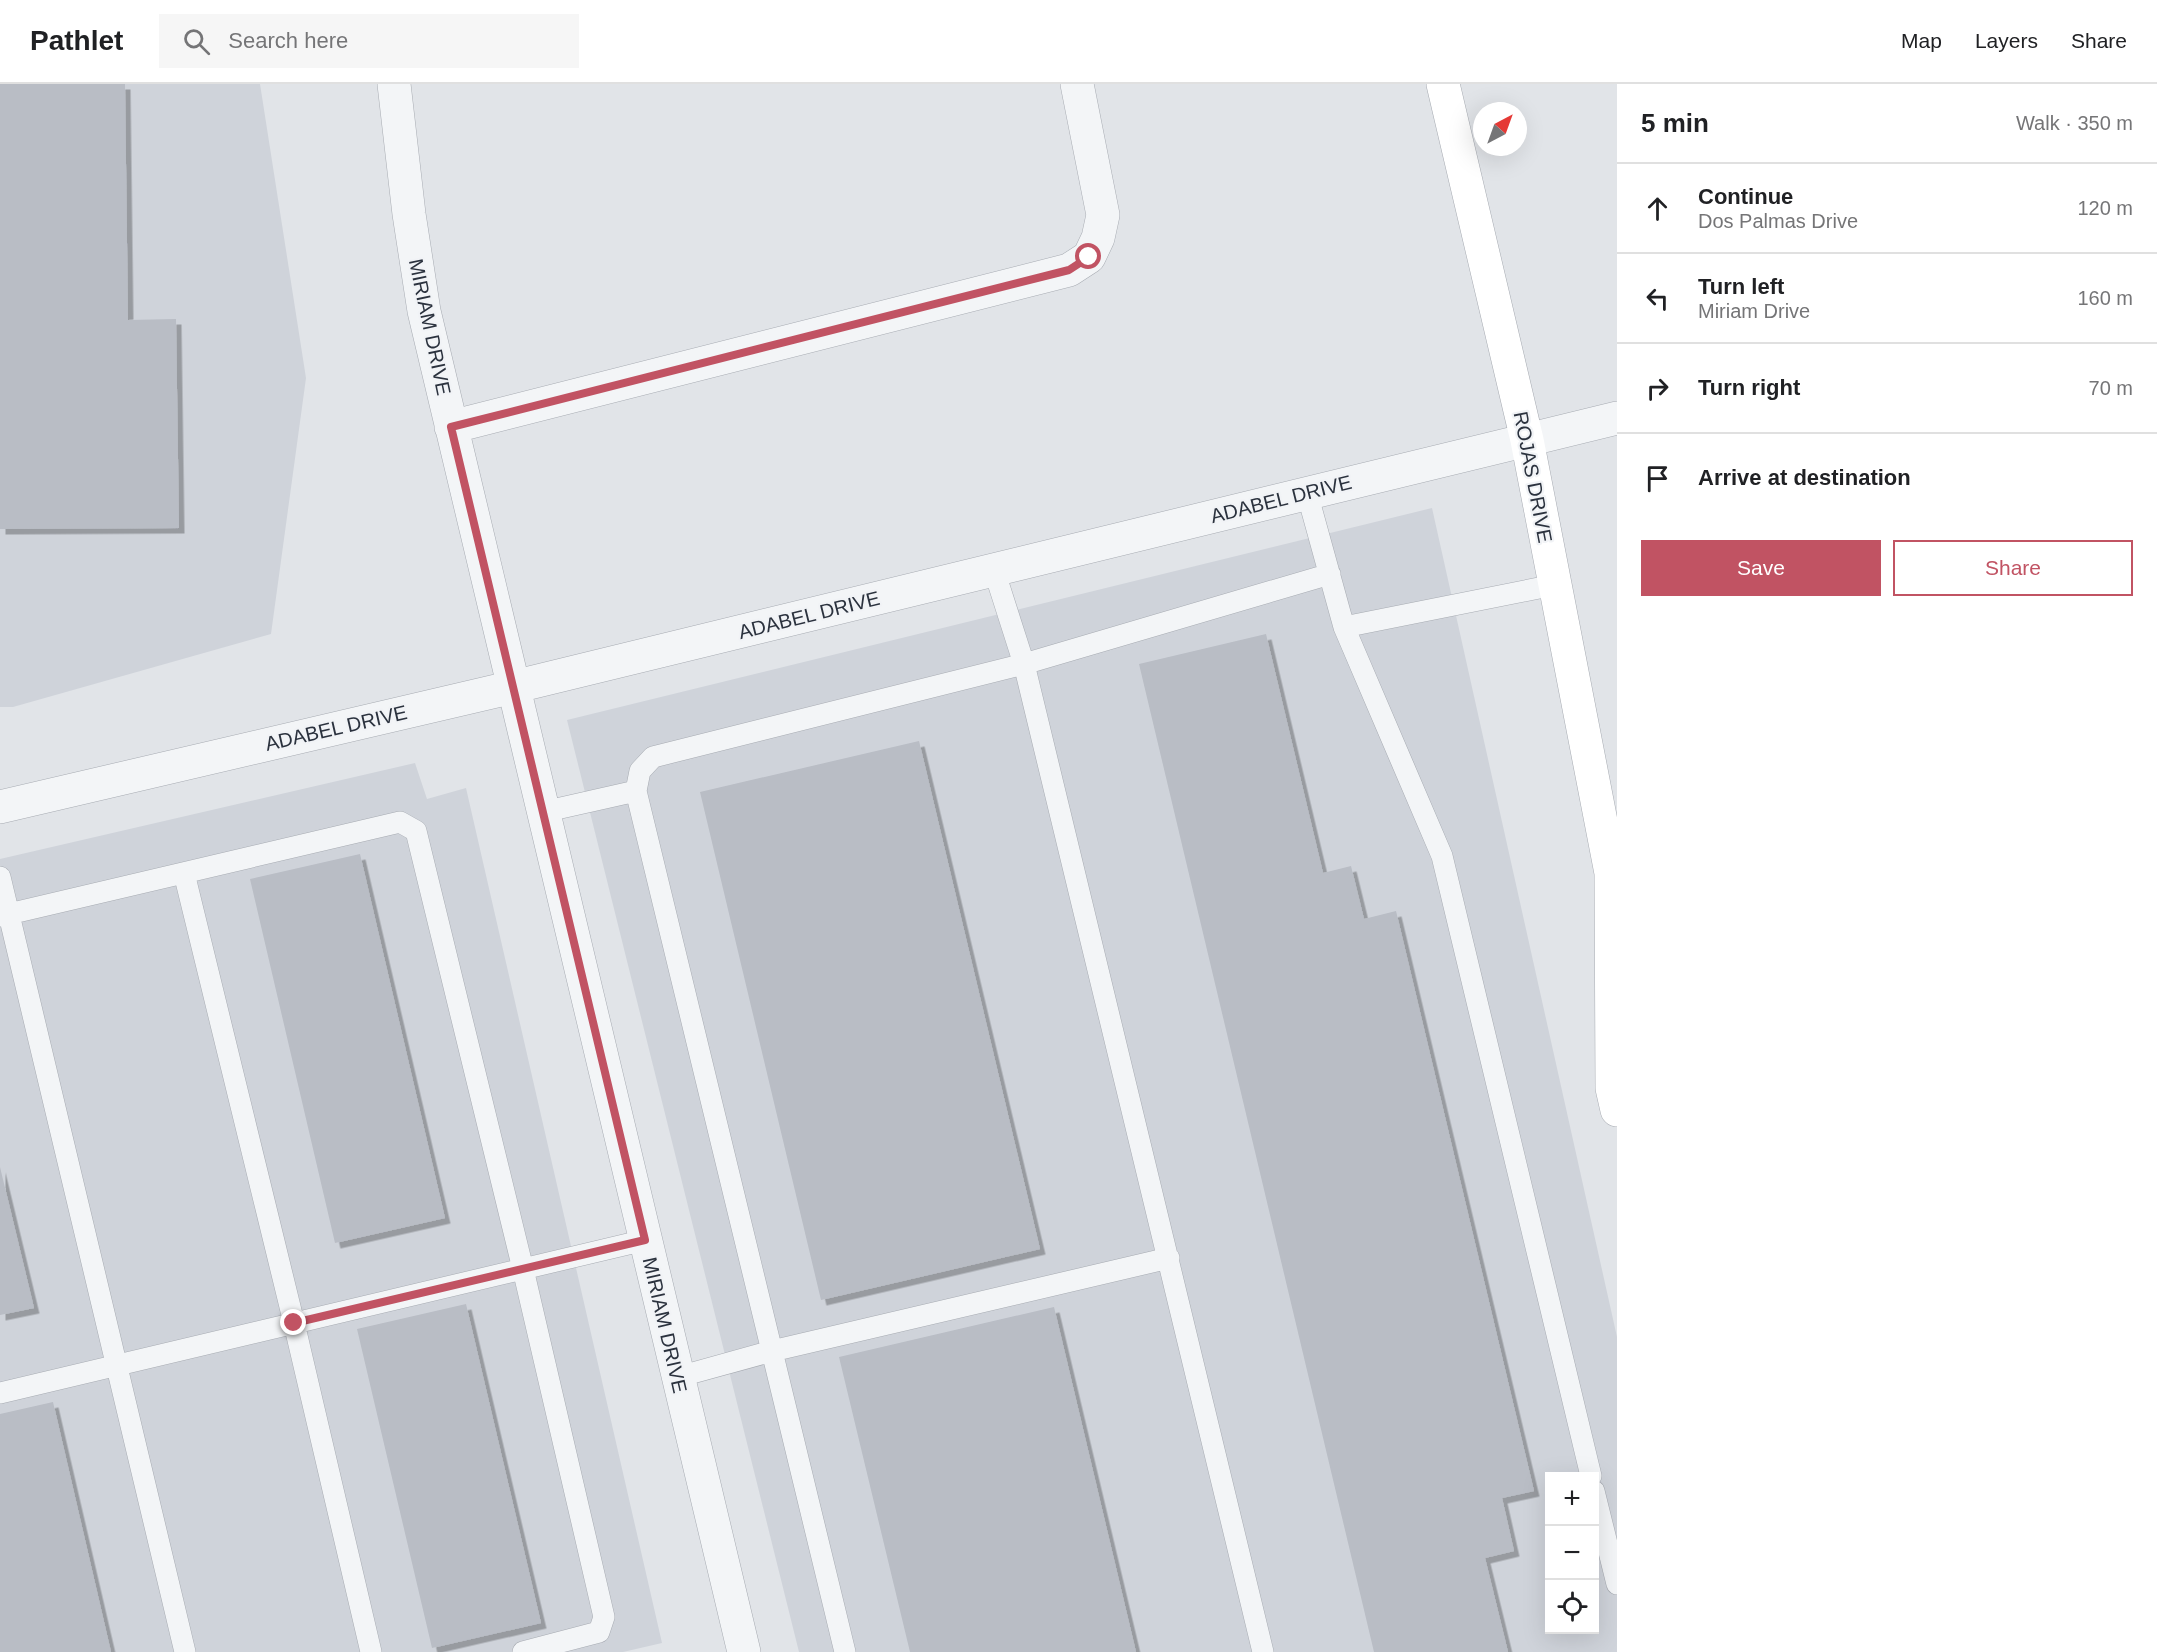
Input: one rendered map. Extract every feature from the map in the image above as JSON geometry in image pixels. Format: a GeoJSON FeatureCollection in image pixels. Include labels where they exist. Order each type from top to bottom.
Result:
{"type":"FeatureCollection","features":[{"type":"Feature","properties":{"kind":"main road","name":"ROJAS DRIVE"},"geometry":{"type":"LineString","coordinates":[[1443,84],[1527,440],[1554,585],[1615,878],[1611,1088],[1617,1110]]}},
{"type":"Feature","properties":{"kind":"street","name":"MIRIAM DRIVE"},"geometry":{"type":"LineString","coordinates":[[394,84],[408,214],[422,300],[744,1652]]}},
{"type":"Feature","properties":{"kind":"street"},"geometry":{"type":"LineString","coordinates":[[451,427],[1069,270],[1089,257],[1098,238],[1103,216],[1077,84]]}},
{"type":"Feature","properties":{"kind":"street","name":"ADABEL DRIVE"},"geometry":{"type":"LineString","coordinates":[[0,807],[513,687],[1617,418]]}},
{"type":"Feature","properties":{"kind":"lane"},"geometry":{"type":"LineString","coordinates":[[1307,493],[1344,627],[1442,856],[1590,1472]]}},
{"type":"Feature","properties":{"kind":"lane"},"geometry":{"type":"LineString","coordinates":[[994,570],[1024,664],[1263,1652]]}},
{"type":"Feature","properties":{"kind":"lane"},"geometry":{"type":"LineString","coordinates":[[845,1652],[636,791],[640,771],[653,757],[1024,664],[1330,574]]}},
{"type":"Feature","properties":{"kind":"lane"},"geometry":{"type":"LineString","coordinates":[[1344,627],[1554,585]]}},
{"type":"Feature","properties":{"kind":"lane"},"geometry":{"type":"LineString","coordinates":[[543,812],[636,791]]}},
{"type":"Feature","properties":{"kind":"lane"},"geometry":{"type":"LineString","coordinates":[[4,915],[400,822],[416,831],[523,1269],[604,1617],[599,1632],[523,1652]]}},
{"type":"Feature","properties":{"kind":"lane"},"geometry":{"type":"LineString","coordinates":[[184,873],[294,1323],[371,1652]]}},
{"type":"Feature","properties":{"kind":"lane"},"geometry":{"type":"LineString","coordinates":[[0,877],[4,915],[117,1366],[184,1652]]}},
{"type":"Feature","properties":{"kind":"lane"},"geometry":{"type":"LineString","coordinates":[[0,1393],[645,1240]]}},
{"type":"Feature","properties":{"kind":"lane"},"geometry":{"type":"LineString","coordinates":[[678,1377],[772,1351],[1169,1257]]}},
{"type":"Feature","properties":{"kind":"lane"},"geometry":{"type":"LineString","coordinates":[[1599,1511],[1617,1584]]}},
{"type":"Feature","properties":{"kind":"shaded area"},"geometry":{"type":"Polygon","coordinates":[[[0,84],[260,84],[306,378],[271,634],[13,707],[0,707],[0,84]]]}},
{"type":"Feature","properties":{"kind":"shaded area"},"geometry":{"type":"Polygon","coordinates":[[[1432,508],[1617,1337],[1617,1652],[799,1652],[567,720],[1432,508]]]}},
{"type":"Feature","properties":{"kind":"shaded area"},"geometry":{"type":"Polygon","coordinates":[[[415,763],[427,799],[466,788],[662,1643],[623,1652],[0,1652],[0,859],[415,763]]]}},
{"type":"Feature","properties":{"kind":"building"},"geometry":{"type":"Polygon","coordinates":[[[0,84],[125,84],[128,320],[176,319],[179,528],[0,529],[0,84]]]}},
{"type":"Feature","properties":{"kind":"building"},"geometry":{"type":"Polygon","coordinates":[[[1266,634],[1323,873],[1351,866],[1364,919],[1396,911],[1534,1491],[1502,1498],[1514,1551],[1485,1558],[1508,1652],[1374,1652],[1139,664],[1266,634]]]}},
{"type":"Feature","properties":{"kind":"building"},"geometry":{"type":"Polygon","coordinates":[[[919,741],[1040,1249],[821,1300],[700,792],[919,741]]]}},
{"type":"Feature","properties":{"kind":"building"},"geometry":{"type":"Polygon","coordinates":[[[360,854],[445,1218],[335,1243],[250,879],[360,854]]]}},
{"type":"Feature","properties":{"kind":"building"},"geometry":{"type":"Polygon","coordinates":[[[0,1167],[34,1308],[0,1315],[0,1167]]]}},
{"type":"Feature","properties":{"kind":"building"},"geometry":{"type":"Polygon","coordinates":[[[466,1304],[541,1623],[432,1648],[357,1329],[466,1304]]]}},
{"type":"Feature","properties":{"kind":"building"},"geometry":{"type":"Polygon","coordinates":[[[1054,1307],[1136,1652],[910,1652],[839,1357],[1054,1307]]]}},
{"type":"Feature","properties":{"kind":"building"},"geometry":{"type":"Polygon","coordinates":[[[53,1402],[111,1652],[0,1652],[0,1414],[53,1402]]]}},
{"type":"Feature","properties":{"kind":"route"},"geometry":{"type":"LineString","coordinates":[[294,1323],[645,1240],[451,427],[1069,270],[1089,257]]}}]}
